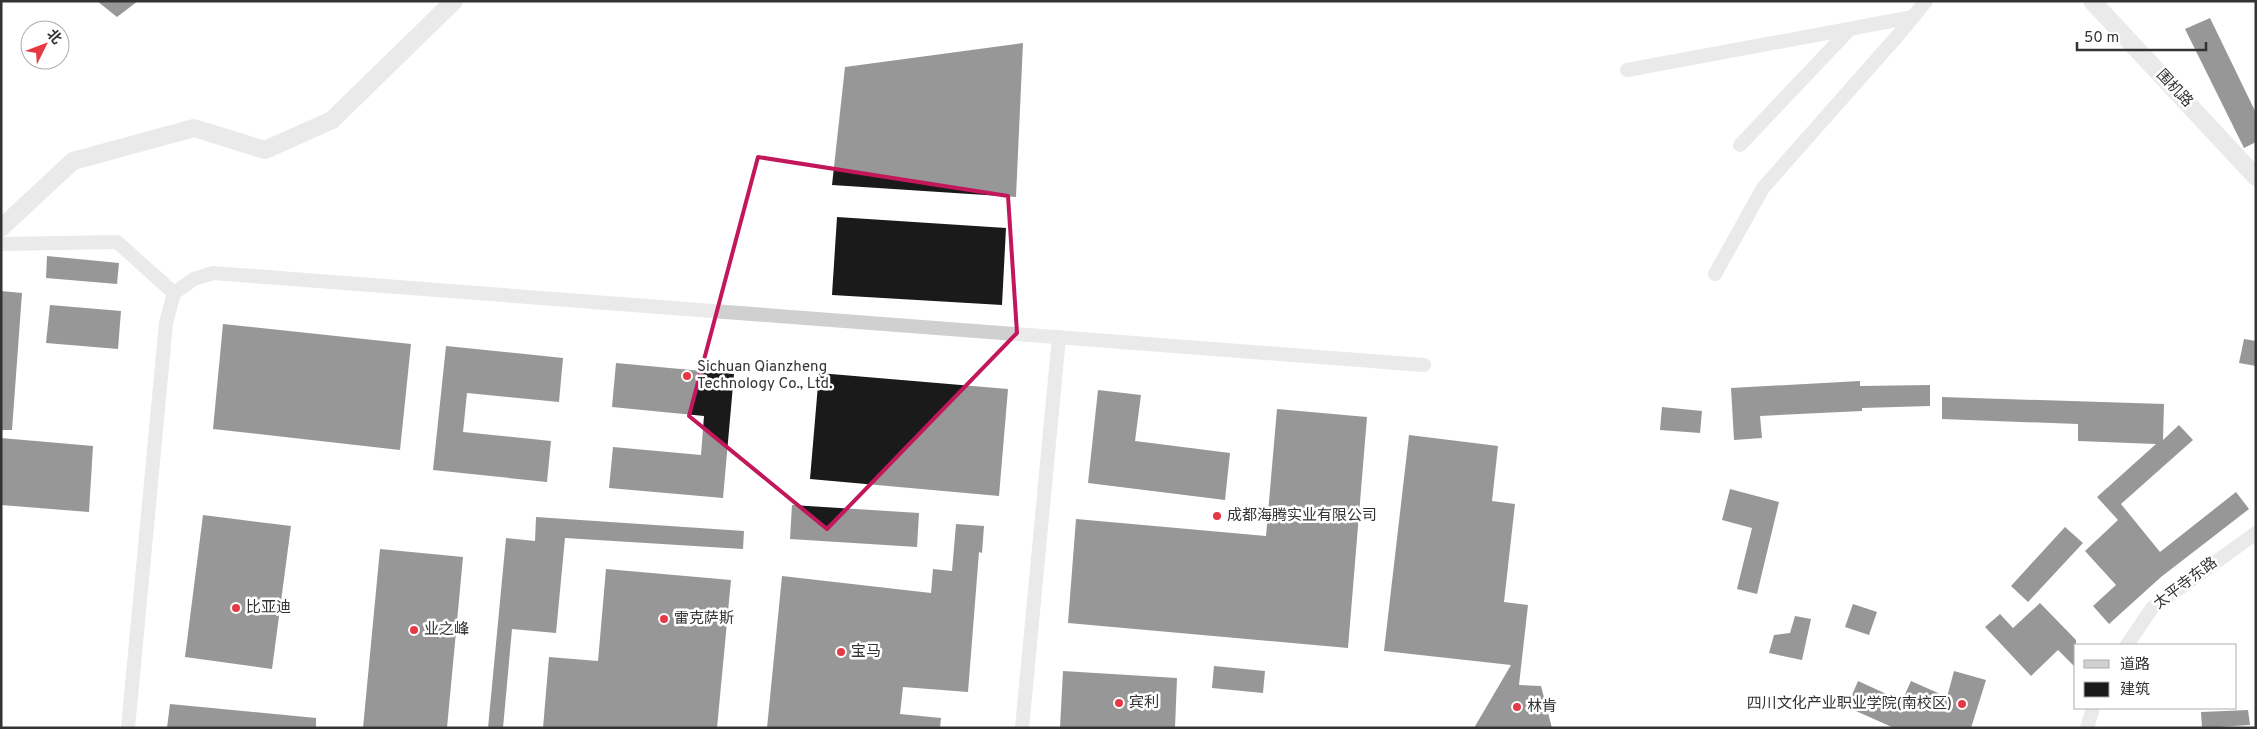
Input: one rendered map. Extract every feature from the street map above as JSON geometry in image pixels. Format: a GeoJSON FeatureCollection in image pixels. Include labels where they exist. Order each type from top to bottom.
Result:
{"type":"FeatureCollection","features":[{"type":"Feature","properties":{"kind":"street"},"geometry":{"type":"LineString","coordinates":[[1,228],[73,161],[194,128],[265,150],[332,120],[454,1]]}},
{"type":"Feature","properties":{"kind":"street"},"geometry":{"type":"LineString","coordinates":[[1715,274],[1763,188],[1926,1]]}},
{"type":"Feature","properties":{"kind":"street","name":"围机路"},"geometry":{"type":"LineString","coordinates":[[2092,1],[2256,177]]}},
{"type":"Feature","properties":{"kind":"street"},"geometry":{"type":"LineString","coordinates":[[1628,70],[1913,17]]}},
{"type":"Feature","properties":{"kind":"street"},"geometry":{"type":"LineString","coordinates":[[1740,145],[1850,29]]}},
{"type":"Feature","properties":{"kind":"street"},"geometry":{"type":"LineString","coordinates":[[1,244],[117,242],[174,293]]}},
{"type":"Feature","properties":{"kind":"street"},"geometry":{"type":"LineString","coordinates":[[128,728],[166,323],[174,293],[194,279],[213,273],[1424,365]]}},
{"type":"Feature","properties":{"kind":"street"},"geometry":{"type":"LineString","coordinates":[[1022,728],[1059,337]]}},
{"type":"Feature","properties":{"kind":"street","name":"太平寺东路"},"geometry":{"type":"LineString","coordinates":[[2128,644],[2152,608],[2256,533]]}},
{"type":"Feature","properties":{"kind":"street"},"geometry":{"type":"LineString","coordinates":[[2087,728],[2093,709]]}},
{"type":"Feature","properties":{"kind":"highlighted area"},"geometry":{"type":"Polygon","coordinates":[[[758,157],[1008,196],[1017,333],[827,529],[689,416],[758,157]]]}},
{"type":"Feature","properties":{"kind":"building"},"geometry":{"type":"Polygon","coordinates":[[[97,1],[138,1],[117,17],[97,1]]]}},
{"type":"Feature","properties":{"kind":"building"},"geometry":{"type":"Polygon","coordinates":[[[2210,18],[2256,113],[2256,142],[2244,148],[2185,29],[2210,18]]]}},
{"type":"Feature","properties":{"kind":"building"},"geometry":{"type":"Polygon","coordinates":[[[1023,43],[1016,197],[832,185],[845,67],[1023,43]]]}},
{"type":"Feature","properties":{"kind":"building"},"geometry":{"type":"Polygon","coordinates":[[[837,217],[1006,228],[1002,305],[832,295],[837,217]]]}},
{"type":"Feature","properties":{"kind":"building"},"geometry":{"type":"Polygon","coordinates":[[[47,256],[119,263],[117,284],[46,278],[47,256]]]}},
{"type":"Feature","properties":{"kind":"building"},"geometry":{"type":"Polygon","coordinates":[[[1,291],[22,293],[12,430],[1,430],[1,291]]]}},
{"type":"Feature","properties":{"kind":"building"},"geometry":{"type":"Polygon","coordinates":[[[50,305],[121,311],[118,349],[46,343],[50,305]]]}},
{"type":"Feature","properties":{"kind":"building"},"geometry":{"type":"Polygon","coordinates":[[[223,324],[411,344],[400,450],[213,429],[223,324]]]}},
{"type":"Feature","properties":{"kind":"building"},"geometry":{"type":"Polygon","coordinates":[[[2244,339],[2256,341],[2256,366],[2239,363],[2244,339]]]}},
{"type":"Feature","properties":{"kind":"building"},"geometry":{"type":"Polygon","coordinates":[[[446,346],[563,358],[559,402],[467,393],[463,432],[551,441],[547,482],[433,470],[446,346]]]}},
{"type":"Feature","properties":{"kind":"building"},"geometry":{"type":"Polygon","coordinates":[[[616,363],[734,374],[723,498],[609,488],[613,447],[701,455],[704,416],[612,407],[616,363]]]}},
{"type":"Feature","properties":{"kind":"building"},"geometry":{"type":"Polygon","coordinates":[[[819,373],[1008,389],[999,496],[810,479],[819,373]]]}},
{"type":"Feature","properties":{"kind":"building"},"geometry":{"type":"Polygon","coordinates":[[[1860,381],[1860,386],[1930,385],[1930,406],[1862,408],[1862,411],[1760,416],[1762,438],[1734,440],[1731,388],[1860,381]]]}},
{"type":"Feature","properties":{"kind":"building"},"geometry":{"type":"Polygon","coordinates":[[[1098,390],[1141,395],[1135,441],[1230,453],[1225,500],[1088,483],[1098,390]]]}},
{"type":"Feature","properties":{"kind":"building"},"geometry":{"type":"Polygon","coordinates":[[[1942,397],[2164,404],[2163,440],[2179,425],[2193,440],[2121,504],[2160,552],[2236,492],[2249,509],[2161,577],[2109,624],[2093,606],[2116,585],[2085,551],[2118,520],[2097,497],[2156,444],[2078,441],[2078,424],[1942,419],[1942,397]]]}},
{"type":"Feature","properties":{"kind":"building"},"geometry":{"type":"Polygon","coordinates":[[[1662,407],[1702,411],[1700,433],[1660,430],[1662,407]]]}},
{"type":"Feature","properties":{"kind":"building"},"geometry":{"type":"Polygon","coordinates":[[[1277,409],[1367,417],[1348,648],[1068,623],[1076,519],[1266,536],[1277,409]]]}},
{"type":"Feature","properties":{"kind":"building"},"geometry":{"type":"Polygon","coordinates":[[[1409,435],[1498,446],[1492,501],[1515,504],[1504,602],[1528,605],[1519,685],[1541,686],[1552,728],[1474,728],[1511,665],[1384,651],[1409,435]]]}},
{"type":"Feature","properties":{"kind":"building"},"geometry":{"type":"Polygon","coordinates":[[[1,438],[93,446],[89,512],[1,505],[1,438]]]}},
{"type":"Feature","properties":{"kind":"building"},"geometry":{"type":"Polygon","coordinates":[[[1730,489],[1779,502],[1757,594],[1737,589],[1752,528],[1722,520],[1730,489]]]}},
{"type":"Feature","properties":{"kind":"building"},"geometry":{"type":"Polygon","coordinates":[[[792,505],[919,513],[917,547],[790,539],[792,505]]]}},
{"type":"Feature","properties":{"kind":"building"},"geometry":{"type":"Polygon","coordinates":[[[203,515],[291,526],[272,669],[185,657],[203,515]]]}},
{"type":"Feature","properties":{"kind":"building"},"geometry":{"type":"Polygon","coordinates":[[[536,517],[744,531],[743,549],[565,538],[556,633],[512,629],[503,728],[488,728],[506,538],[535,541],[536,517]]]}},
{"type":"Feature","properties":{"kind":"building","name":"宝马"},"geometry":{"type":"Polygon","coordinates":[[[956,524],[984,526],[982,553],[979,552],[968,692],[903,687],[900,714],[941,718],[940,728],[767,728],[782,576],[931,593],[933,569],[952,571],[956,524]]]}},
{"type":"Feature","properties":{"kind":"building"},"geometry":{"type":"Polygon","coordinates":[[[2065,527],[2083,543],[2028,602],[2011,586],[2065,527]]]}},
{"type":"Feature","properties":{"kind":"building","name":"业之峰"},"geometry":{"type":"Polygon","coordinates":[[[380,549],[463,557],[447,728],[363,728],[380,549]]]}},
{"type":"Feature","properties":{"kind":"building","name":"雷克萨斯"},"geometry":{"type":"Polygon","coordinates":[[[606,569],[731,580],[717,728],[543,728],[549,657],[598,661],[606,569]]]}},
{"type":"Feature","properties":{"kind":"building"},"geometry":{"type":"Polygon","coordinates":[[[2040,603],[2076,640],[2076,644],[2074,644],[2074,666],[2058,650],[2031,676],[1985,627],[2000,614],[2013,628],[2040,603]]]}},
{"type":"Feature","properties":{"kind":"building"},"geometry":{"type":"Polygon","coordinates":[[[1853,604],[1877,612],[1869,635],[1845,627],[1853,604]]]}},
{"type":"Feature","properties":{"kind":"building"},"geometry":{"type":"Polygon","coordinates":[[[1795,616],[1811,619],[1802,660],[1769,653],[1774,635],[1790,633],[1795,616]]]}},
{"type":"Feature","properties":{"kind":"building"},"geometry":{"type":"Polygon","coordinates":[[[1214,666],[1265,671],[1263,693],[1212,688],[1214,666]]]}},
{"type":"Feature","properties":{"kind":"building","name":"宾利"},"geometry":{"type":"Polygon","coordinates":[[[1063,671],[1177,678],[1175,728],[1060,728],[1063,671]]]}},
{"type":"Feature","properties":{"kind":"building"},"geometry":{"type":"Polygon","coordinates":[[[1954,671],[1986,680],[1971,728],[1894,728],[1847,707],[1858,681],[1902,701],[1911,681],[1947,697],[1954,671]]]}},
{"type":"Feature","properties":{"kind":"building"},"geometry":{"type":"Polygon","coordinates":[[[170,704],[316,718],[316,728],[167,728],[170,704]]]}},
{"type":"Feature","properties":{"kind":"building"},"geometry":{"type":"Polygon","coordinates":[[[2248,710],[2250,725],[2202,728],[2201,712],[2248,710]]]}},
{"type":"Feature","properties":{"kind":"place","name":"Sichuan Qianzheng Technology Co., Ltd."},"geometry":{"type":"Point","coordinates":[687,376]}},
{"type":"Feature","properties":{"kind":"place","name":"成都海腾实业有限公司"},"geometry":{"type":"Point","coordinates":[1217,516]}},
{"type":"Feature","properties":{"kind":"place","name":"比亚迪"},"geometry":{"type":"Point","coordinates":[236,608]}},
{"type":"Feature","properties":{"kind":"place","name":"雷克萨斯"},"geometry":{"type":"Point","coordinates":[664,619]}},
{"type":"Feature","properties":{"kind":"place","name":"业之峰"},"geometry":{"type":"Point","coordinates":[414,630]}},
{"type":"Feature","properties":{"kind":"place","name":"宝马"},"geometry":{"type":"Point","coordinates":[841,652]}},
{"type":"Feature","properties":{"kind":"place","name":"宾利"},"geometry":{"type":"Point","coordinates":[1119,703]}},
{"type":"Feature","properties":{"kind":"place","name":"四川文化产业职业学院(南校区)"},"geometry":{"type":"Point","coordinates":[1962,704]}},
{"type":"Feature","properties":{"kind":"place","name":"林肯"},"geometry":{"type":"Point","coordinates":[1517,707]}}]}
